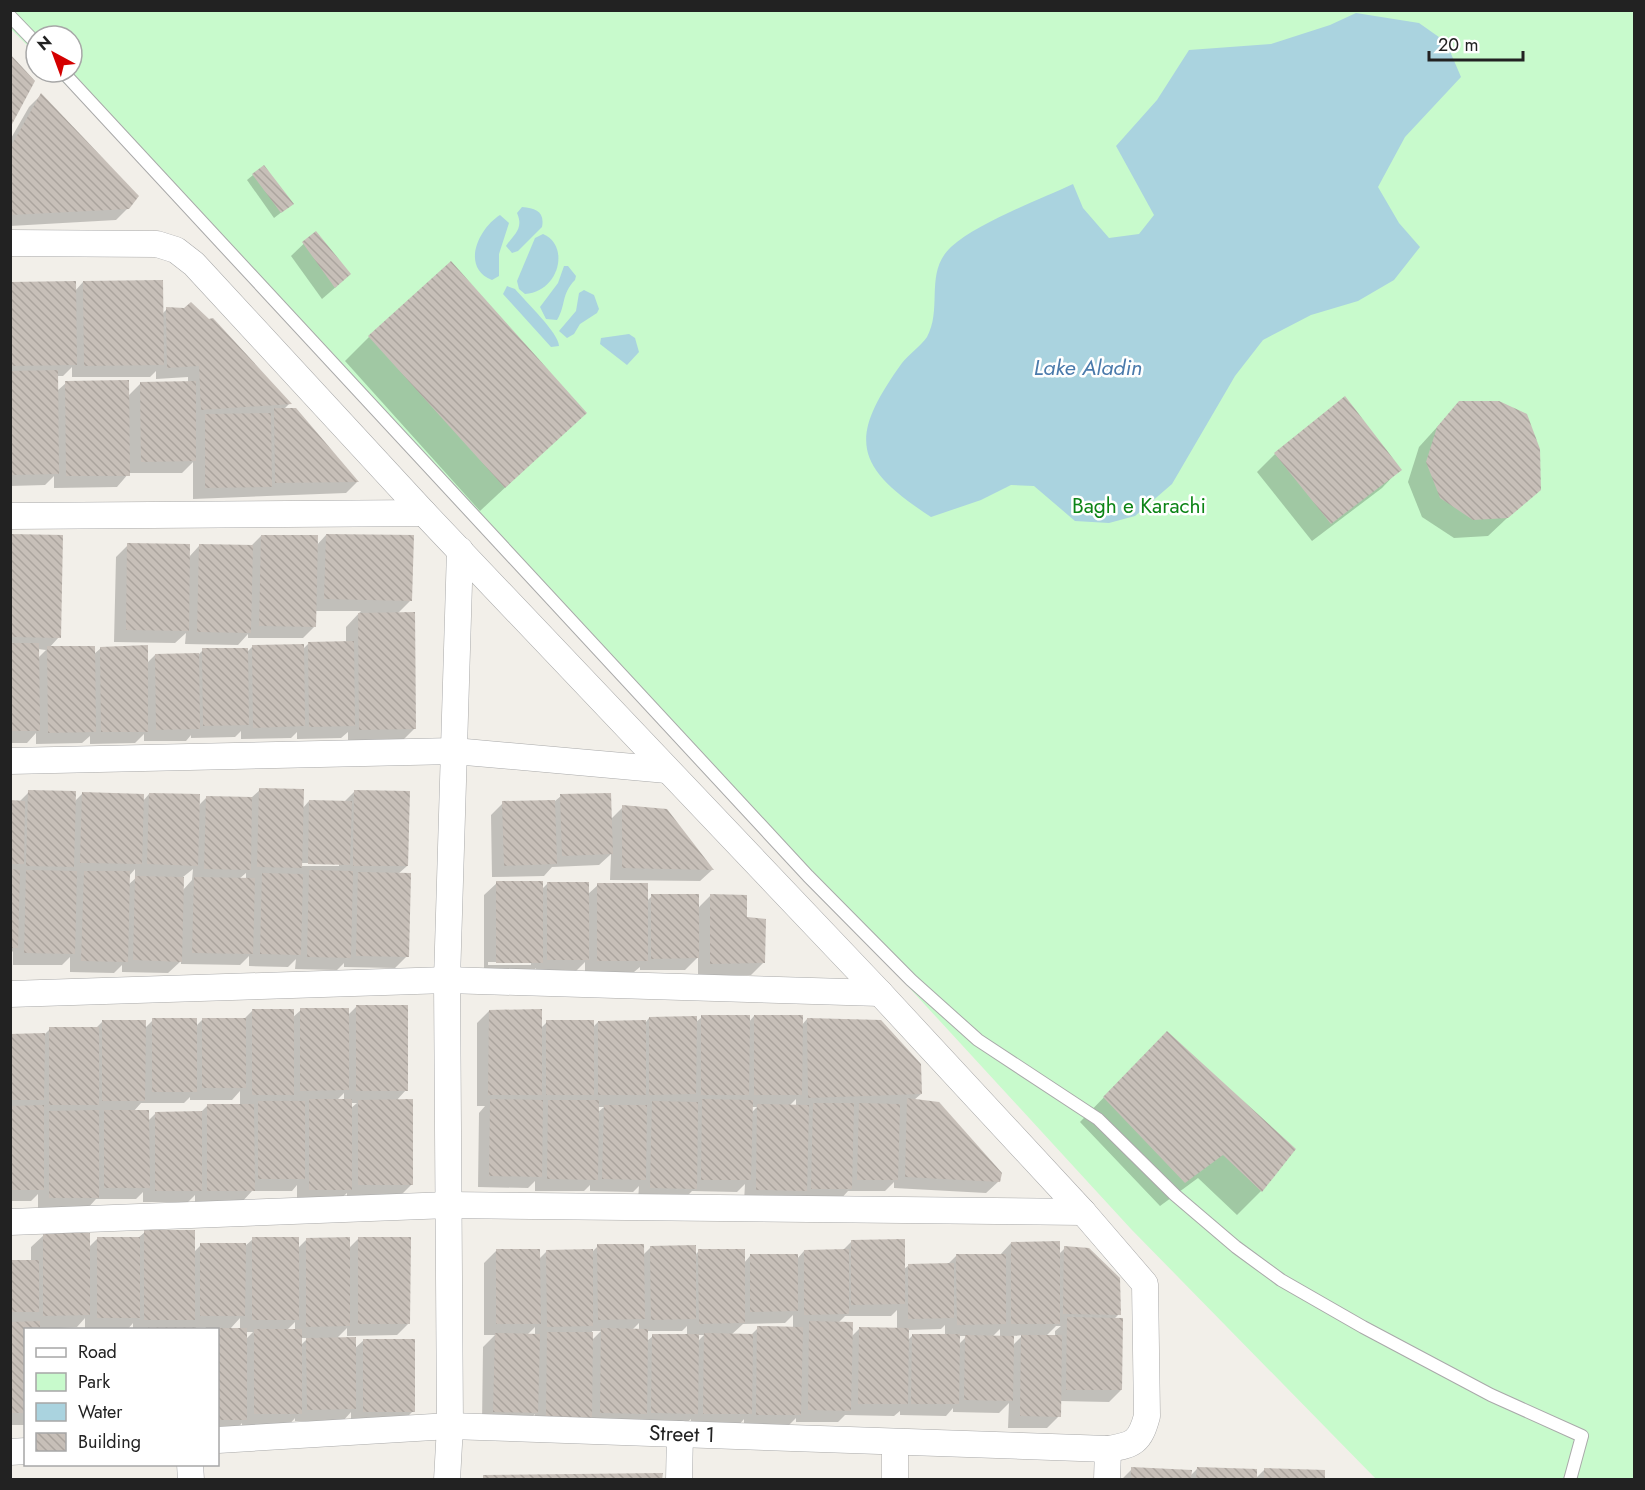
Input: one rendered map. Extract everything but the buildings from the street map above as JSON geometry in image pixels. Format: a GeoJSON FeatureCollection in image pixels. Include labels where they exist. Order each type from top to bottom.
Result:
{"type":"FeatureCollection","features":[{"type":"Feature","properties":{"kind":"street"},"geometry":{"type":"LineString","coordinates":[[10,243],[157,244],[176,250],[194,264],[424,513],[880,993],[1083,1212]]}},
{"type":"Feature","properties":{"kind":"street"},"geometry":{"type":"LineString","coordinates":[[10,516],[424,513]]}},
{"type":"Feature","properties":{"kind":"street"},"geometry":{"type":"LineString","coordinates":[[447,1479],[450,1426],[447,980],[460,550]]}},
{"type":"Feature","properties":{"kind":"street"},"geometry":{"type":"LineString","coordinates":[[10,761],[454,751],[667,770]]}},
{"type":"Feature","properties":{"kind":"street"},"geometry":{"type":"LineString","coordinates":[[10,994],[447,980],[880,993]]}},
{"type":"Feature","properties":{"kind":"street"},"geometry":{"type":"LineString","coordinates":[[10,1222],[448,1205],[1083,1212]]}},
{"type":"Feature","properties":{"kind":"street","name":"Street 1"},"geometry":{"type":"LineString","coordinates":[[219,1440],[450,1426],[1108,1449],[1129,1446],[1142,1434],[1147,1416],[1144,1284],[1083,1212]]}},
{"type":"Feature","properties":{"kind":"street"},"geometry":{"type":"LineString","coordinates":[[679,1479],[680,1434]]}},
{"type":"Feature","properties":{"kind":"street"},"geometry":{"type":"LineString","coordinates":[[895,1442],[895,1479]]}},
{"type":"Feature","properties":{"kind":"street"},"geometry":{"type":"LineString","coordinates":[[1107,1479],[1108,1449]]}},
{"type":"Feature","properties":{"kind":"lane"},"geometry":{"type":"LineString","coordinates":[[10,16],[24,31]]}},
{"type":"Feature","properties":{"kind":"lane"},"geometry":{"type":"LineString","coordinates":[[74,84],[808,876],[911,980],[978,1040],[1098,1119],[1175,1195],[1236,1247],[1281,1280],[1363,1327],[1491,1395],[1582,1436],[1570,1479]]}},
{"type":"Feature","properties":{"kind":"green space","name":"Bagh e Karachi"},"geometry":{"type":"Polygon","coordinates":[[[10,11],[1634,11],[1634,1479],[1376,1479],[1131,1229],[497,539],[183,203],[65,84],[84,84],[84,24],[24,24],[24,42],[11,29],[10,11]]]}},
{"type":"Feature","properties":{"kind":"water","name":"Lake Aladin"},"geometry":{"type":"Polygon","coordinates":[[[1356,13],[1419,23],[1446,42],[1461,77],[1405,137],[1378,187],[1399,223],[1420,247],[1394,280],[1358,301],[1311,315],[1263,340],[1235,376],[1172,484],[1135,516],[1109,523],[1075,521],[1034,486],[1011,485],[981,500],[931,517],[886,482],[873,466],[867,449],[867,431],[873,412],[885,389],[902,363],[927,337],[934,314],[938,268],[951,247],[993,220],[1073,184],[1083,208],[1109,238],[1139,234],[1154,215],[1116,146],[1157,100],[1189,50],[1271,44],[1330,25],[1356,13]]]}},
{"type":"Feature","properties":{"kind":"water"},"geometry":{"type":"Polygon","coordinates":[[[522,207],[531,208],[541,214],[542,227],[518,251],[512,253],[506,246],[519,227],[517,213],[522,207]]]}},
{"type":"Feature","properties":{"kind":"water"},"geometry":{"type":"Polygon","coordinates":[[[500,215],[509,223],[499,254],[499,276],[492,280],[482,274],[477,266],[476,247],[485,229],[500,215]]]}},
{"type":"Feature","properties":{"kind":"water"},"geometry":{"type":"Polygon","coordinates":[[[543,234],[556,248],[557,267],[553,277],[546,285],[537,291],[525,294],[519,289],[517,281],[535,238],[543,234]]]}},
{"type":"Feature","properties":{"kind":"water"},"geometry":{"type":"Polygon","coordinates":[[[564,266],[568,266],[576,276],[575,280],[568,290],[557,320],[546,319],[540,307],[558,283],[564,266]]]}},
{"type":"Feature","properties":{"kind":"water"},"geometry":{"type":"Polygon","coordinates":[[[507,286],[515,289],[541,317],[554,333],[559,346],[551,347],[503,294],[507,286]]]}},
{"type":"Feature","properties":{"kind":"water"},"geometry":{"type":"Polygon","coordinates":[[[584,290],[594,295],[599,309],[567,338],[559,331],[576,311],[579,293],[584,290]]]}},
{"type":"Feature","properties":{"kind":"water"},"geometry":{"type":"Polygon","coordinates":[[[629,334],[635,338],[639,352],[627,365],[600,344],[601,338],[629,334]]]}}]}
